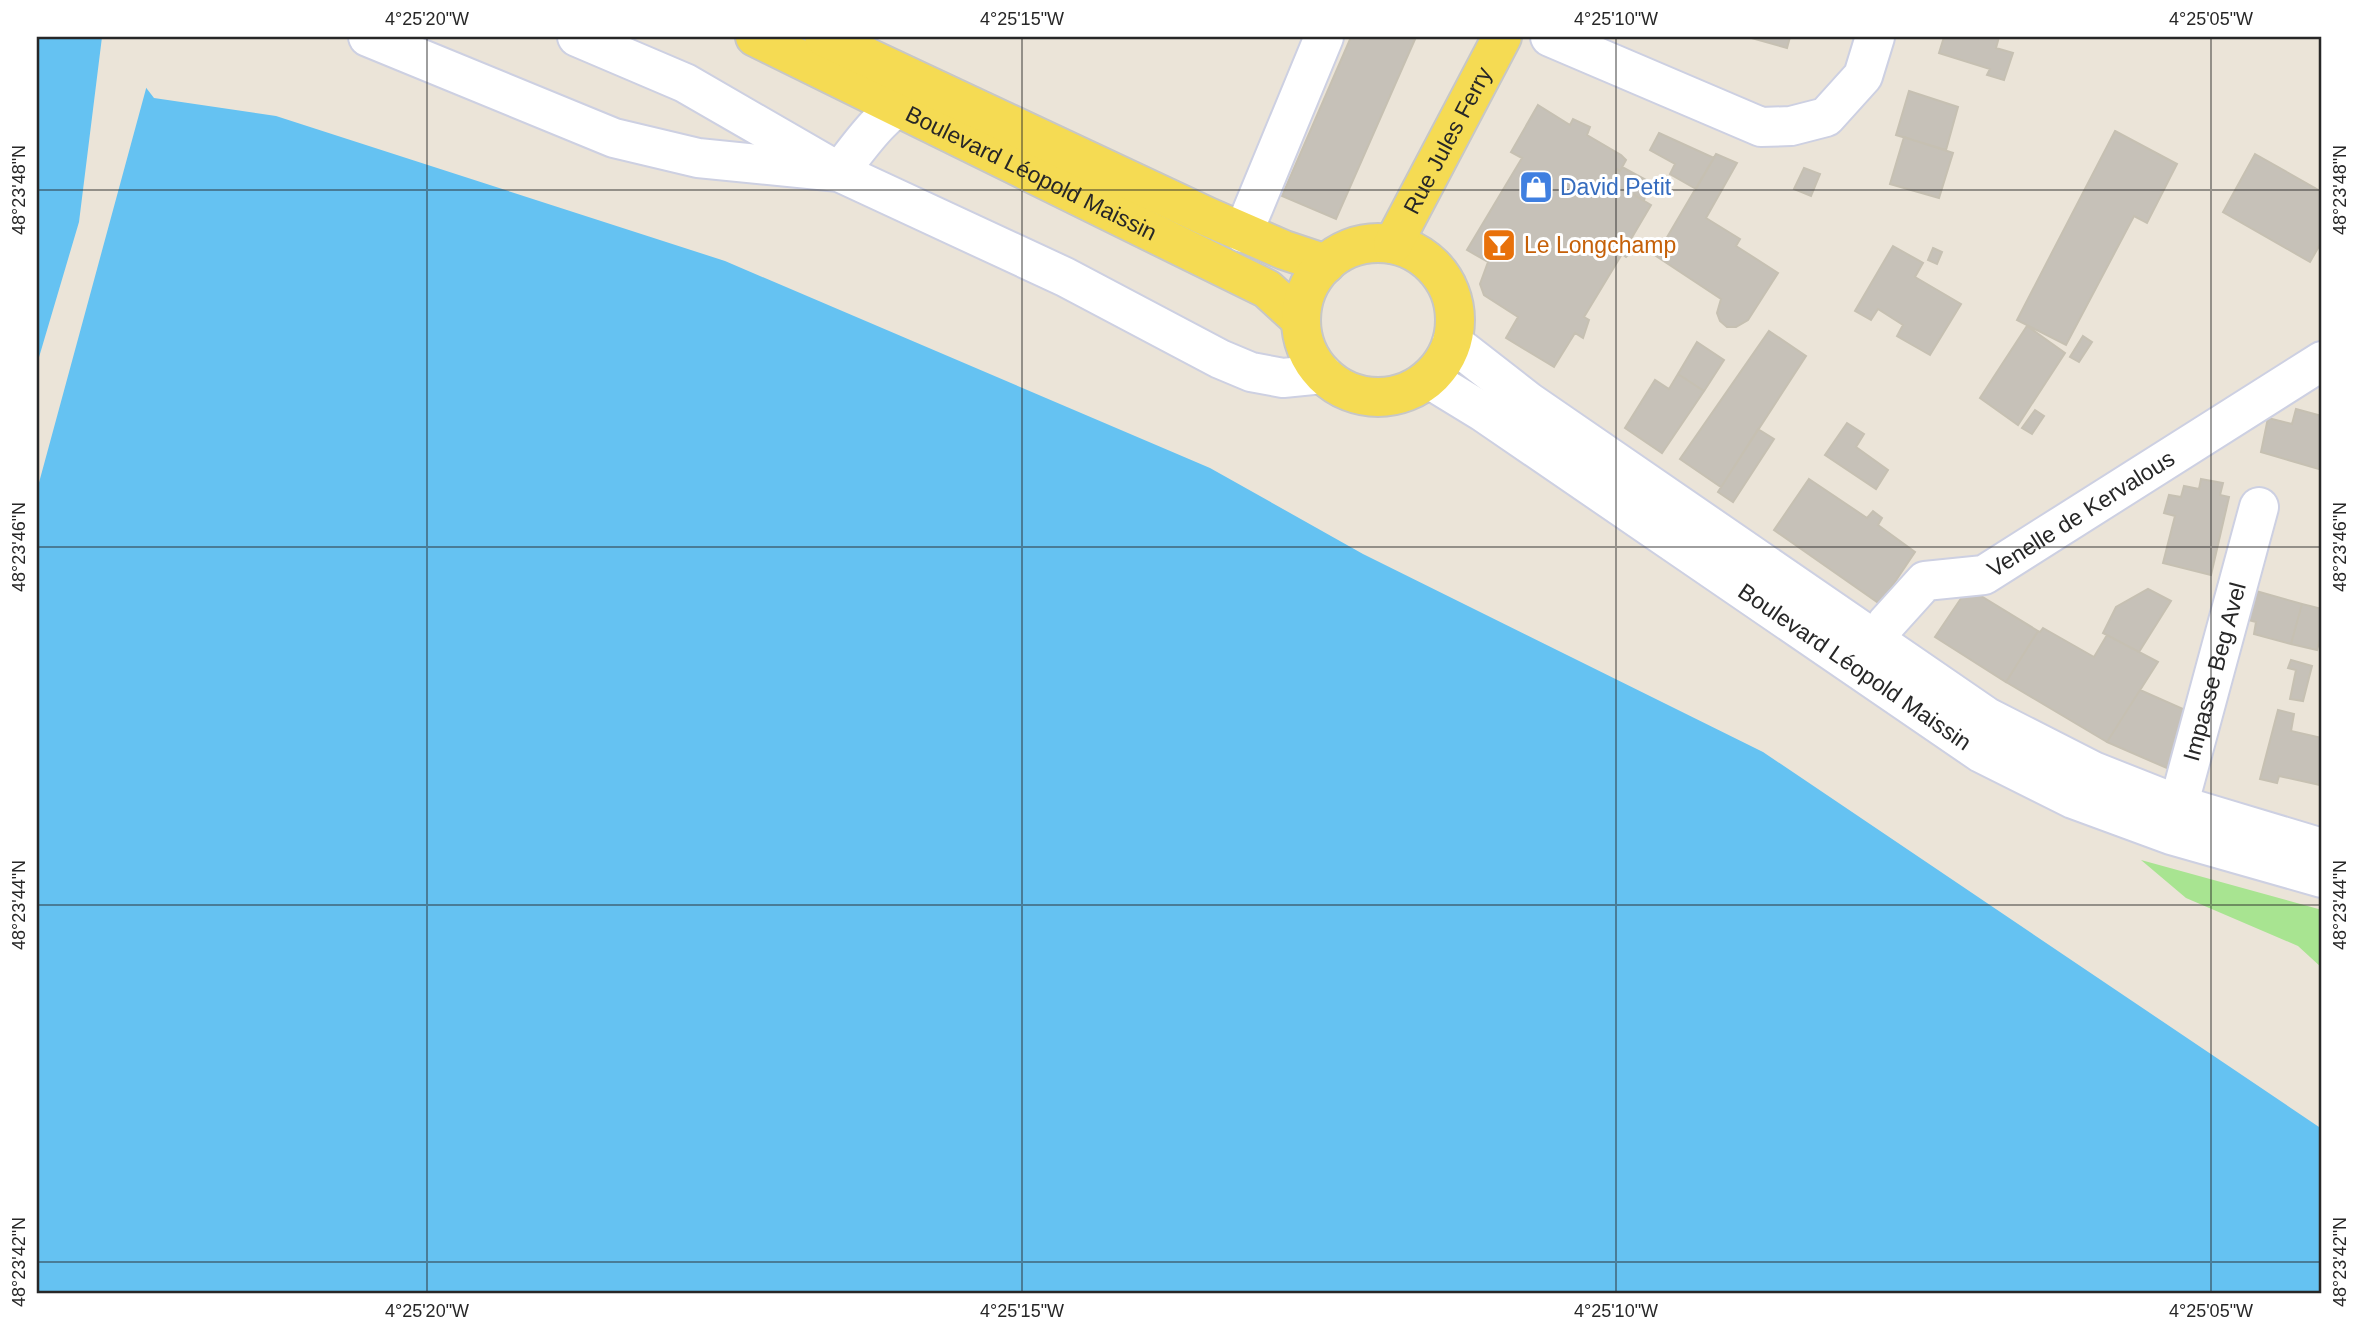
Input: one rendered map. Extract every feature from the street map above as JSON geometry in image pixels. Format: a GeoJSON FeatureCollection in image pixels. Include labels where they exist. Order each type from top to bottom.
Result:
{"type":"FeatureCollection","features":[{"type":"Feature","properties":{"kind":"main road","name":"Boulevard Léopold Maissin"},"geometry":{"type":"LineString","coordinates":[[755,37],[1268,289],[1301,320]]}},
{"type":"Feature","properties":{"kind":"main road","name":"Boulevard Léopold Maissin"},"geometry":{"type":"LineString","coordinates":[[824,37],[1243,233],[1326,264]]}},
{"type":"Feature","properties":{"kind":"main road","name":"Rue Jules Ferry"},"geometry":{"type":"LineString","coordinates":[[1392,244],[1502,37]]}},
{"type":"Feature","properties":{"kind":"main road"},"geometry":{"type":"LineString","coordinates":[[1392,244],[1413,251],[1431,263],[1444,280],[1453,300],[1455,320],[1452,342],[1444,362],[1429,379],[1413,390],[1375,398],[1338,387],[1323,374],[1307,349],[1301,320],[1307,289],[1326,264],[1340,253],[1357,246],[1392,244]]}},
{"type":"Feature","properties":{"kind":"street"},"geometry":{"type":"LineString","coordinates":[[368,37],[614,138],[698,158],[839,172]]}},
{"type":"Feature","properties":{"kind":"street"},"geometry":{"type":"LineString","coordinates":[[577,37],[685,83],[839,172],[1065,277],[1220,359],[1251,372],[1283,378],[1323,374]]}},
{"type":"Feature","properties":{"kind":"street"},"geometry":{"type":"LineString","coordinates":[[1243,233],[1324,37]]}},
{"type":"Feature","properties":{"kind":"street"},"geometry":{"type":"LineString","coordinates":[[1550,37],[1761,127],[1791,126],[1826,117],[1863,76],[1875,37]]}},
{"type":"Feature","properties":{"kind":"street"},"geometry":{"type":"LineString","coordinates":[[839,172],[881,122],[898,107],[914,102],[933,106],[1002,138],[1035,149],[1049,142]]}},
{"type":"Feature","properties":{"kind":"street","name":"Boulevard Léopold Maissin"},"geometry":{"type":"LineString","coordinates":[[1452,342],[1866,655]]}},
{"type":"Feature","properties":{"kind":"street","name":"Venelle de Kervalous"},"geometry":{"type":"LineString","coordinates":[[1866,655],[1887,623],[1925,582],[1984,575],[2322,361]]}},
{"type":"Feature","properties":{"kind":"street","name":"Boulevard Léopold Maissin"},"geometry":{"type":"LineString","coordinates":[[1429,379],[1866,655],[2093,771],[2175,820],[2322,878]]}},
{"type":"Feature","properties":{"kind":"street","name":"Impasse Beg Avel"},"geometry":{"type":"LineString","coordinates":[[2175,820],[2259,507]]}},
{"type":"Feature","properties":{"kind":"street","name":"Boulevard Léopold Maissin"},"geometry":{"type":"LineString","coordinates":[[2175,820],[2322,848]]}},
{"type":"Feature","properties":{"kind":"green space"},"geometry":{"type":"Polygon","coordinates":[[[2141,860],[2322,910],[2322,968],[2298,946],[2186,898],[2141,860]]]}},
{"type":"Feature","properties":{"kind":"water"},"geometry":{"type":"Polygon","coordinates":[[[37,37],[107,37],[154,98],[276,116],[725,261],[1210,468],[1363,554],[1763,752],[2322,1129],[2322,1293],[37,1293],[37,37]]]}},
{"type":"Feature","properties":{"kind":"pier"},"geometry":{"type":"Polygon","coordinates":[[[102,37],[111,37],[147,85],[37,490],[37,364],[79,222],[102,37]]]}},
{"type":"Feature","properties":{"kind":"building"},"geometry":{"type":"Polygon","coordinates":[[[1351,37],[1416,37],[1336,219],[1282,196],[1351,37]]]}},
{"type":"Feature","properties":{"kind":"building"},"geometry":{"type":"Polygon","coordinates":[[[1748,37],[1790,37],[1787,48],[1748,37]]]}},
{"type":"Feature","properties":{"kind":"building"},"geometry":{"type":"Polygon","coordinates":[[[1944,37],[1999,37],[1996,48],[2013,53],[2004,80],[1987,75],[1990,69],[1939,53],[1944,37]]]}},
{"type":"Feature","properties":{"kind":"building"},"geometry":{"type":"Polygon","coordinates":[[[1909,91],[1958,107],[1946,150],[1896,135],[1909,91]]]}},
{"type":"Feature","properties":{"kind":"building"},"geometry":{"type":"Polygon","coordinates":[[[1538,105],[1570,125],[1573,119],[1590,127],[1587,135],[1626,160],[1611,181],[1651,205],[1631,239],[1639,244],[1626,257],[1622,254],[1584,317],[1589,320],[1583,338],[1575,333],[1554,367],[1506,338],[1518,317],[1484,295],[1480,284],[1488,262],[1467,250],[1522,158],[1511,152],[1538,105]]]}},
{"type":"Feature","properties":{"kind":"building"},"geometry":{"type":"Polygon","coordinates":[[[2115,131],[2177,164],[2147,223],[2134,216],[2066,345],[2017,320],[2115,131]]]}},
{"type":"Feature","properties":{"kind":"building"},"geometry":{"type":"Polygon","coordinates":[[[1659,133],[1714,158],[1696,189],[1670,174],[1675,164],[1650,150],[1659,133]]]}},
{"type":"Feature","properties":{"kind":"building"},"geometry":{"type":"Polygon","coordinates":[[[1904,137],[1953,153],[1939,198],[1890,184],[1904,137]]]}},
{"type":"Feature","properties":{"kind":"building"},"geometry":{"type":"Polygon","coordinates":[[[1716,154],[1737,163],[1706,218],[1740,239],[1736,246],[1778,273],[1748,320],[1736,327],[1727,327],[1720,321],[1717,313],[1721,299],[1656,256],[1716,154]]]}},
{"type":"Feature","properties":{"kind":"building"},"geometry":{"type":"Polygon","coordinates":[[[2255,154],[2322,192],[2322,241],[2310,262],[2223,212],[2255,154]]]}},
{"type":"Feature","properties":{"kind":"building"},"geometry":{"type":"Polygon","coordinates":[[[1622,167],[1648,181],[1644,201],[1611,181],[1617,169],[1620,171],[1622,167]]]}},
{"type":"Feature","properties":{"kind":"building"},"geometry":{"type":"Polygon","coordinates":[[[1804,168],[1820,174],[1811,196],[1794,189],[1804,168]]]}},
{"type":"Feature","properties":{"kind":"building"},"geometry":{"type":"Polygon","coordinates":[[[1893,246],[1923,263],[1915,277],[1961,304],[1930,355],[1897,336],[1903,325],[1878,309],[1871,320],[1855,311],[1893,246]]]}},
{"type":"Feature","properties":{"kind":"building"},"geometry":{"type":"Polygon","coordinates":[[[1933,248],[1942,252],[1937,264],[1928,260],[1933,248]]]}},
{"type":"Feature","properties":{"kind":"building"},"geometry":{"type":"Polygon","coordinates":[[[2027,326],[2065,353],[2018,425],[1980,398],[2027,326]]]}},
{"type":"Feature","properties":{"kind":"building"},"geometry":{"type":"Polygon","coordinates":[[[1769,331],[1806,356],[1721,487],[1680,459],[1769,331]]]}},
{"type":"Feature","properties":{"kind":"building"},"geometry":{"type":"Polygon","coordinates":[[[2083,336],[2092,342],[2079,362],[2070,357],[2083,336]]]}},
{"type":"Feature","properties":{"kind":"building"},"geometry":{"type":"Polygon","coordinates":[[[1697,342],[1724,360],[1704,391],[1678,374],[1697,342]]]}},
{"type":"Feature","properties":{"kind":"building"},"geometry":{"type":"Polygon","coordinates":[[[1678,374],[1704,391],[1662,453],[1625,428],[1655,380],[1669,389],[1678,374]]]}},
{"type":"Feature","properties":{"kind":"building"},"geometry":{"type":"Polygon","coordinates":[[[2296,409],[2322,416],[2322,470],[2261,452],[2268,418],[2292,424],[2296,409]]]}},
{"type":"Feature","properties":{"kind":"building"},"geometry":{"type":"Polygon","coordinates":[[[2035,410],[2044,416],[2032,434],[2022,428],[2035,410]]]}},
{"type":"Feature","properties":{"kind":"building"},"geometry":{"type":"Polygon","coordinates":[[[1847,423],[1864,434],[1856,447],[1888,470],[1876,489],[1825,455],[1847,423]]]}},
{"type":"Feature","properties":{"kind":"building"},"geometry":{"type":"Polygon","coordinates":[[[1758,429],[1774,439],[1733,502],[1718,492],[1758,429]]]}},
{"type":"Feature","properties":{"kind":"building"},"geometry":{"type":"Polygon","coordinates":[[[1809,479],[1867,518],[1873,511],[1882,518],[1878,525],[1915,552],[1880,604],[1774,530],[1809,479]]]}},
{"type":"Feature","properties":{"kind":"building"},"geometry":{"type":"Polygon","coordinates":[[[2201,479],[2223,483],[2220,495],[2229,497],[2211,575],[2163,563],[2175,516],[2164,513],[2169,495],[2181,497],[2184,486],[2199,489],[2201,479]]]}},
{"type":"Feature","properties":{"kind":"building"},"geometry":{"type":"Polygon","coordinates":[[[1968,588],[2038,631],[2006,682],[1935,637],[1968,588]]]}},
{"type":"Feature","properties":{"kind":"building"},"geometry":{"type":"Polygon","coordinates":[[[2148,589],[2171,601],[2139,652],[2103,633],[2116,607],[2148,589]]]}},
{"type":"Feature","properties":{"kind":"building"},"geometry":{"type":"Polygon","coordinates":[[[2249,589],[2302,604],[2291,644],[2254,634],[2256,622],[2241,618],[2249,589]]]}},
{"type":"Feature","properties":{"kind":"building"},"geometry":{"type":"Polygon","coordinates":[[[2302,604],[2322,609],[2322,631],[2317,650],[2291,644],[2302,604]]]}},
{"type":"Feature","properties":{"kind":"building"},"geometry":{"type":"Polygon","coordinates":[[[2043,628],[2094,657],[2107,635],[2158,662],[2107,742],[2006,682],[2038,631],[2043,628]]]}},
{"type":"Feature","properties":{"kind":"building"},"geometry":{"type":"Polygon","coordinates":[[[2291,660],[2312,666],[2303,701],[2290,699],[2296,670],[2288,668],[2291,660]]]}},
{"type":"Feature","properties":{"kind":"building"},"geometry":{"type":"Polygon","coordinates":[[[2140,690],[2192,713],[2169,769],[2107,742],[2140,690]]]}},
{"type":"Feature","properties":{"kind":"building"},"geometry":{"type":"Polygon","coordinates":[[[2278,710],[2294,714],[2291,731],[2322,738],[2320,785],[2279,776],[2277,783],[2260,779],[2278,710]]]}},
{"type":"Feature","properties":{"kind":"place","name":"David Petit"},"geometry":{"type":"Point","coordinates":[1536,187]}},
{"type":"Feature","properties":{"kind":"place","name":"Le Longchamp"},"geometry":{"type":"Point","coordinates":[1499,245]}}]}
